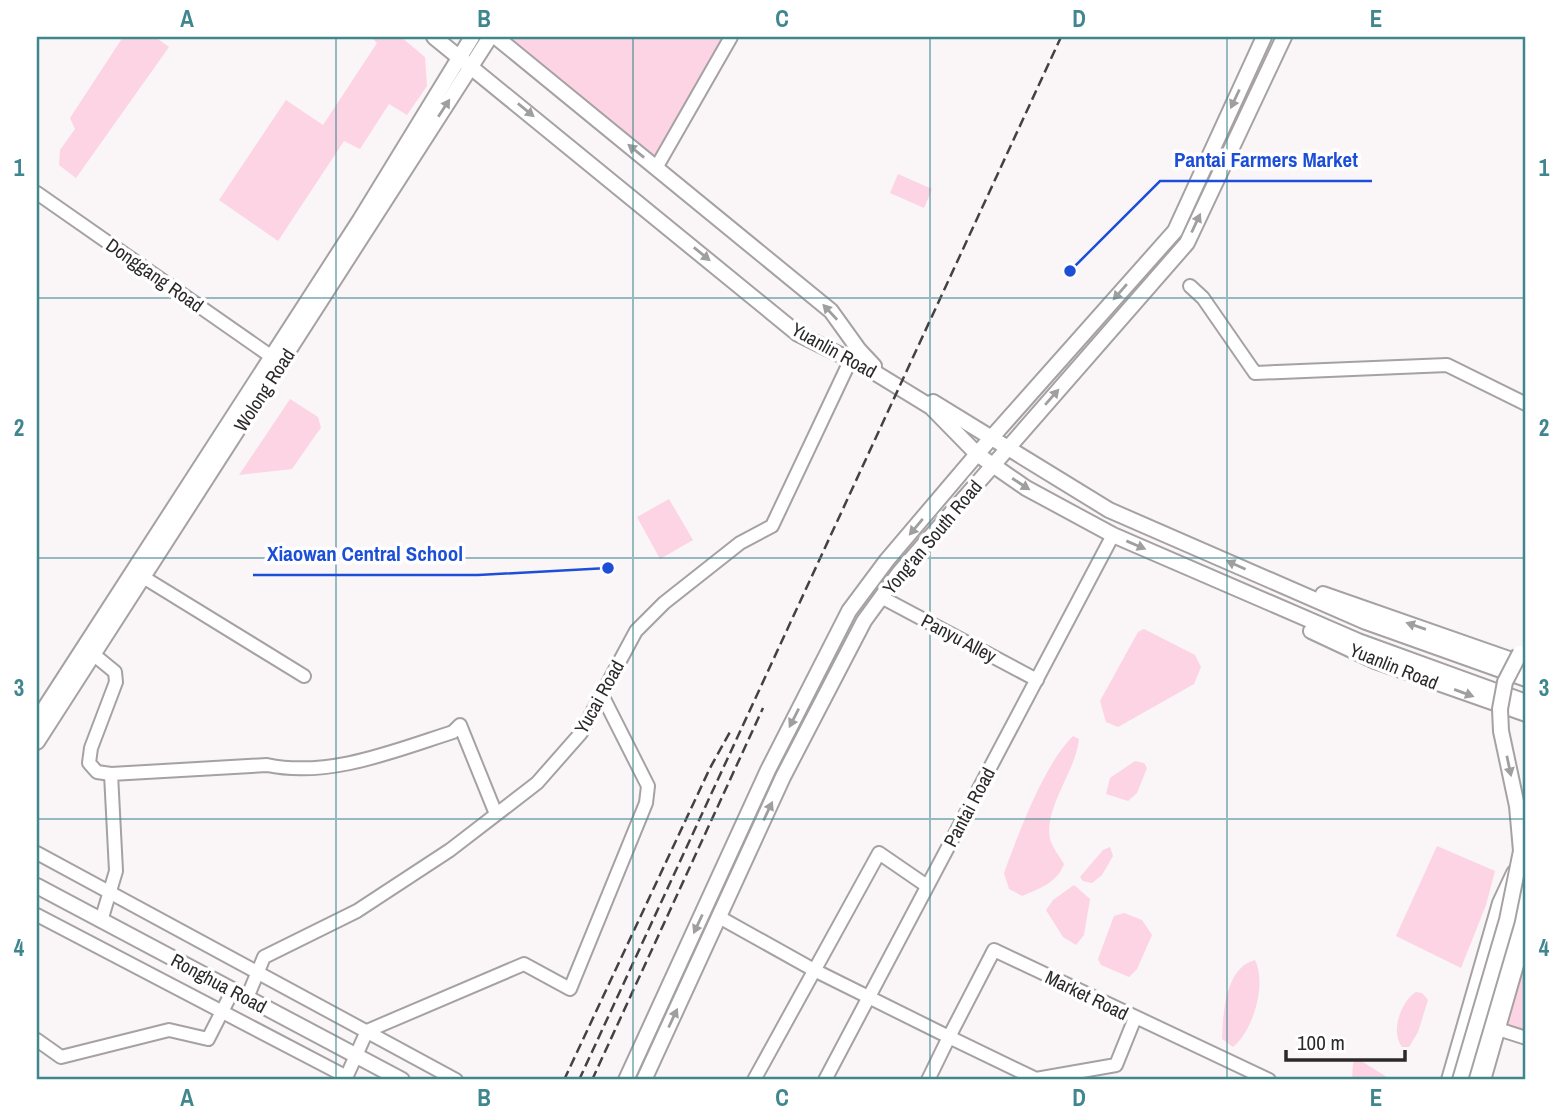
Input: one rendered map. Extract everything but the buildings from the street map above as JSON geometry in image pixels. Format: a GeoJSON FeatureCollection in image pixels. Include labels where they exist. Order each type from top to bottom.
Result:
{"type":"FeatureCollection","features":[{"type":"Feature","properties":{"kind":"main road","name":"Yuanlin Road"},"geometry":{"type":"LineString","coordinates":[[434,37],[799,334],[851,359],[930,407],[977,454],[1026,488],[1113,535],[1358,641],[1526,702]]}},
{"type":"Feature","properties":{"kind":"main road","name":"Wolong Road"},"geometry":{"type":"LineString","coordinates":[[37,742],[466,62],[472,37]]}},
{"type":"Feature","properties":{"kind":"main road","name":"Wolong Road"},"geometry":{"type":"LineString","coordinates":[[37,720],[466,62],[490,37]]}},
{"type":"Feature","properties":{"kind":"main road","name":"Yuanlin Road"},"geometry":{"type":"LineString","coordinates":[[496,37],[831,311],[872,365],[1109,510],[1366,622],[1526,679]]}},
{"type":"Feature","properties":{"kind":"main road","name":"Yong'an South Road"},"geometry":{"type":"LineString","coordinates":[[626,1080],[768,770],[849,611],[887,560],[977,454],[1175,230],[1264,37]]}},
{"type":"Feature","properties":{"kind":"main road","name":"Yong'an South Road"},"geometry":{"type":"LineString","coordinates":[[644,1080],[783,777],[864,621],[992,465],[1187,243],[1284,37]]}},
{"type":"Feature","properties":{"kind":"main road","name":"Yuanlin Road"},"geometry":{"type":"LineString","coordinates":[[1281,584],[1294,584],[1526,665]]}},
{"type":"Feature","properties":{"kind":"main road","name":"Yuanlin Road"},"geometry":{"type":"LineString","coordinates":[[1270,603],[1300,626],[1375,662],[1526,714]]}},
{"type":"Feature","properties":{"kind":"main road"},"geometry":{"type":"LineString","coordinates":[[1460,1080],[1507,920],[1521,851],[1517,807],[1501,731],[1500,709],[1505,682],[1526,647]]}},
{"type":"Feature","properties":{"kind":"main road"},"geometry":{"type":"LineString","coordinates":[[1449,1080],[1500,903],[1526,846]]}},
{"type":"Feature","properties":{"kind":"main road","name":"Ronghua Road"},"geometry":{"type":"LineString","coordinates":[[37,886],[402,1080]]}},
{"type":"Feature","properties":{"kind":"main road"},"geometry":{"type":"LineString","coordinates":[[1472,1080],[1526,888]]}},
{"type":"Feature","properties":{"kind":"main road"},"geometry":{"type":"LineString","coordinates":[[1483,1080],[1526,930]]}},
{"type":"Feature","properties":{"kind":"street"},"geometry":{"type":"LineString","coordinates":[[656,168],[731,37]]}},
{"type":"Feature","properties":{"kind":"street","name":"Donggang Road"},"geometry":{"type":"LineString","coordinates":[[37,193],[272,357]]}},
{"type":"Feature","properties":{"kind":"street"},"geometry":{"type":"LineString","coordinates":[[1190,286],[1203,298],[1255,373],[1447,365],[1526,404]]}},
{"type":"Feature","properties":{"kind":"street","name":"Yucai Road"},"geometry":{"type":"LineString","coordinates":[[247,998],[264,957],[357,911],[450,850],[537,783],[581,733],[636,631],[664,603],[740,543],[772,526],[851,359]]}},
{"type":"Feature","properties":{"kind":"street","name":"Pantai Road"},"geometry":{"type":"LineString","coordinates":[[825,1080],[1113,535]]}},
{"type":"Feature","properties":{"kind":"street"},"geometry":{"type":"LineString","coordinates":[[143,577],[304,676]]}},
{"type":"Feature","properties":{"kind":"street","name":"Panyu Alley"},"geometry":{"type":"LineString","coordinates":[[881,597],[1037,680]]}},
{"type":"Feature","properties":{"kind":"street"},"geometry":{"type":"LineString","coordinates":[[93,654],[115,672],[116,682],[91,748],[89,763],[97,772],[111,774],[267,765],[291,770],[374,758],[453,732],[460,725],[496,814]]}},
{"type":"Feature","properties":{"kind":"street"},"geometry":{"type":"LineString","coordinates":[[37,915],[346,1079],[367,1031],[524,964],[570,989],[646,803],[648,786],[601,693]]}},
{"type":"Feature","properties":{"kind":"street"},"geometry":{"type":"LineString","coordinates":[[101,921],[116,871],[111,774]]}},
{"type":"Feature","properties":{"kind":"street"},"geometry":{"type":"LineString","coordinates":[[37,853],[456,1080]]}},
{"type":"Feature","properties":{"kind":"street"},"geometry":{"type":"LineString","coordinates":[[754,1080],[879,853],[927,886]]}},
{"type":"Feature","properties":{"kind":"street"},"geometry":{"type":"LineString","coordinates":[[719,917],[814,970],[1036,1079],[1116,1065],[1135,1018]]}},
{"type":"Feature","properties":{"kind":"street","name":"Market Road"},"geometry":{"type":"LineString","coordinates":[[949,1037],[994,950],[1269,1080]]}},
{"type":"Feature","properties":{"kind":"street"},"geometry":{"type":"LineString","coordinates":[[37,1040],[61,1057],[169,1030],[208,1039],[233,990]]}},
{"type":"Feature","properties":{"kind":"street"},"geometry":{"type":"LineString","coordinates":[[1498,1029],[1526,1038]]}},
{"type":"Feature","properties":{"kind":"street"},"geometry":{"type":"LineString","coordinates":[[928,1080],[949,1037]]}},
{"type":"Feature","properties":{"kind":"shaded area"},"geometry":{"type":"Polygon","coordinates":[[[123,37],[155,37],[169,47],[76,178],[59,165],[60,150],[75,129],[70,118],[123,37]]]}},
{"type":"Feature","properties":{"kind":"shaded area"},"geometry":{"type":"Polygon","coordinates":[[[371,37],[401,37],[425,57],[427,86],[407,115],[389,104],[360,149],[344,141],[278,241],[219,200],[286,100],[323,125],[377,43],[371,37]]]}},
{"type":"Feature","properties":{"kind":"shaded area"},"geometry":{"type":"Polygon","coordinates":[[[496,37],[728,37],[656,168],[496,37]]]}},
{"type":"Feature","properties":{"kind":"shaded area"},"geometry":{"type":"Polygon","coordinates":[[[898,174],[932,189],[924,208],[890,193],[898,174]]]}},
{"type":"Feature","properties":{"kind":"shaded area"},"geometry":{"type":"Polygon","coordinates":[[[290,399],[318,417],[321,428],[292,469],[239,475],[290,399]]]}},
{"type":"Feature","properties":{"kind":"shaded area"},"geometry":{"type":"Polygon","coordinates":[[[669,499],[693,540],[660,559],[637,517],[669,499]]]}},
{"type":"Feature","properties":{"kind":"shaded area"},"geometry":{"type":"Polygon","coordinates":[[[1144,629],[1195,655],[1201,667],[1194,684],[1118,727],[1106,722],[1100,701],[1138,632],[1144,629]]]}},
{"type":"Feature","properties":{"kind":"shaded area"},"geometry":{"type":"Polygon","coordinates":[[[1073,736],[1079,739],[1077,751],[1049,827],[1051,842],[1064,864],[1053,880],[1022,896],[1009,889],[1004,873],[1042,782],[1062,748],[1073,736]]]}},
{"type":"Feature","properties":{"kind":"shaded area"},"geometry":{"type":"Polygon","coordinates":[[[1135,761],[1144,763],[1147,768],[1137,793],[1128,801],[1106,794],[1110,778],[1135,761]]]}},
{"type":"Feature","properties":{"kind":"shaded area"},"geometry":{"type":"Polygon","coordinates":[[[1437,846],[1495,871],[1486,905],[1461,968],[1396,936],[1437,846]]]}},
{"type":"Feature","properties":{"kind":"shaded area"},"geometry":{"type":"Polygon","coordinates":[[[1110,847],[1113,856],[1102,875],[1092,883],[1083,881],[1080,877],[1103,850],[1110,847]]]}},
{"type":"Feature","properties":{"kind":"shaded area"},"geometry":{"type":"Polygon","coordinates":[[[1074,885],[1090,899],[1084,935],[1076,945],[1063,937],[1046,910],[1053,900],[1074,885]]]}},
{"type":"Feature","properties":{"kind":"shaded area"},"geometry":{"type":"Polygon","coordinates":[[[1124,913],[1142,920],[1152,935],[1137,969],[1129,977],[1101,965],[1098,959],[1114,916],[1124,913]]]}},
{"type":"Feature","properties":{"kind":"shaded area"},"geometry":{"type":"Polygon","coordinates":[[[1526,930],[1526,1038],[1498,1029],[1526,930]]]}},
{"type":"Feature","properties":{"kind":"shaded area"},"geometry":{"type":"Polygon","coordinates":[[[1255,960],[1259,981],[1256,1007],[1247,1030],[1233,1047],[1222,1039],[1228,993],[1237,972],[1255,960]]]}},
{"type":"Feature","properties":{"kind":"shaded area"},"geometry":{"type":"Polygon","coordinates":[[[1416,992],[1422,993],[1428,1000],[1418,1032],[1409,1047],[1402,1047],[1397,1033],[1399,1017],[1406,1002],[1416,992]]]}},
{"type":"Feature","properties":{"kind":"shaded area"},"geometry":{"type":"Polygon","coordinates":[[[1358,1059],[1390,1080],[1352,1080],[1353,1063],[1358,1059]]]}},
{"type":"Feature","properties":{"kind":"railway"},"geometry":{"type":"LineString","coordinates":[[579,1080],[1061,37]]}},
{"type":"Feature","properties":{"kind":"railway"},"geometry":{"type":"LineString","coordinates":[[592,1080],[763,708]]}},
{"type":"Feature","properties":{"kind":"railway"},"geometry":{"type":"LineString","coordinates":[[564,1080],[710,768],[731,730]]}},
{"type":"Feature","properties":{"kind":"place","name":"Pantai Farmers Market"},"geometry":{"type":"Point","coordinates":[1070,271]}},
{"type":"Feature","properties":{"kind":"place","name":"Xiaowan Central School"},"geometry":{"type":"Point","coordinates":[608,568]}}]}
